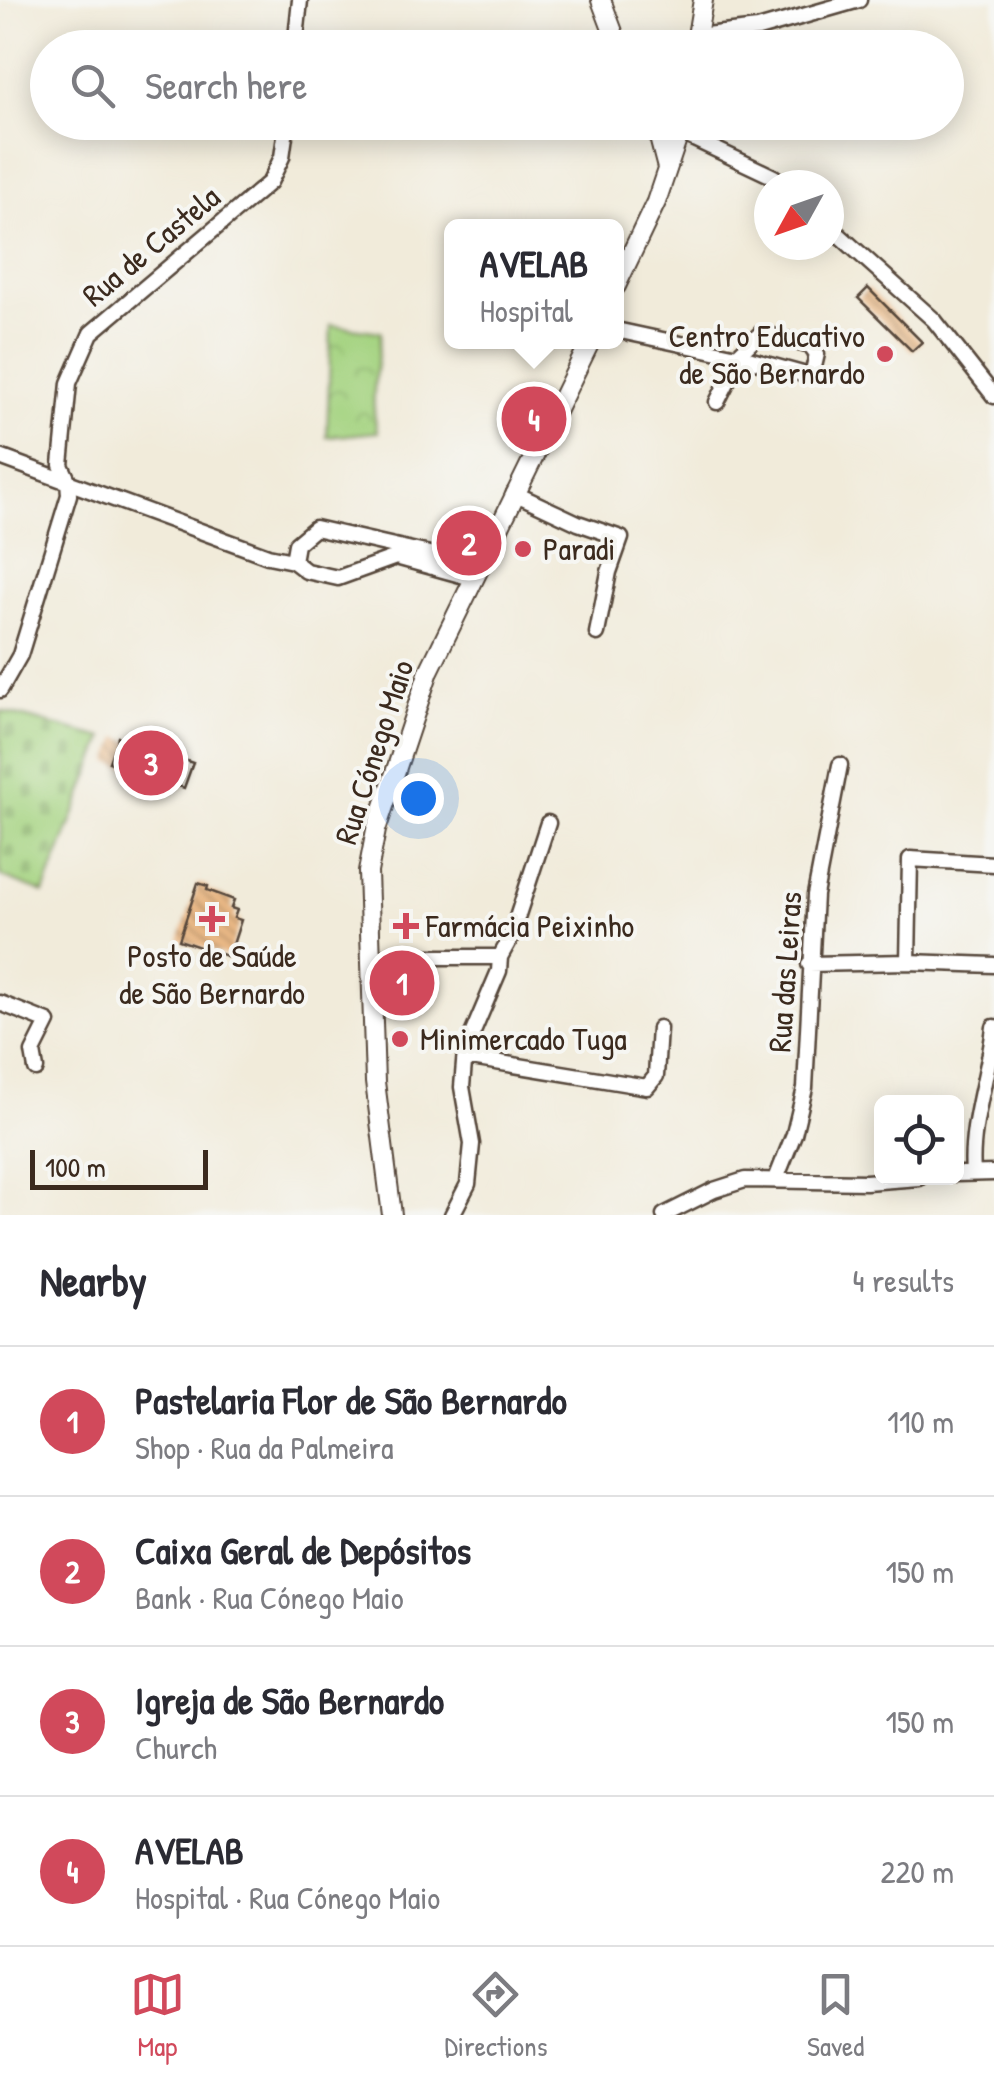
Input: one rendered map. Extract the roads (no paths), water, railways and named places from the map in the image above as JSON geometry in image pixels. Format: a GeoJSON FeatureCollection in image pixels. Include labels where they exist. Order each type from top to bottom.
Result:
{"type":"FeatureCollection","features":[{"type":"Feature","properties":{"kind":"main road"},"geometry":{"type":"LineString","coordinates":[[602,0],[613,30]]}},
{"type":"Feature","properties":{"kind":"main road"},"geometry":{"type":"LineString","coordinates":[[698,30],[702,0]]}},
{"type":"Feature","properties":{"kind":"main road"},"geometry":{"type":"LineString","coordinates":[[661,140],[667,168]]}},
{"type":"Feature","properties":{"kind":"main road"},"geometry":{"type":"LineString","coordinates":[[624,269],[656,202],[678,140]]}},
{"type":"Feature","properties":{"kind":"main road","name":"Rua Cónego Maio"},"geometry":{"type":"LineString","coordinates":[[392,1215],[375,1082],[368,872],[376,830],[429,671],[586,349]]}},
{"type":"Feature","properties":{"kind":"street"},"geometry":{"type":"LineString","coordinates":[[297,30],[300,0]]}},
{"type":"Feature","properties":{"kind":"street"},"geometry":{"type":"LineString","coordinates":[[753,30],[860,0]]}},
{"type":"Feature","properties":{"kind":"street","name":"Rua de Castela"},"geometry":{"type":"LineString","coordinates":[[0,690],[20,655],[69,495],[68,480],[61,466],[69,383],[90,334],[270,182],[282,157],[284,140]]}},
{"type":"Feature","properties":{"kind":"street"},"geometry":{"type":"LineString","coordinates":[[704,140],[759,170]]}},
{"type":"Feature","properties":{"kind":"street"},"geometry":{"type":"LineString","coordinates":[[844,239],[934,320],[994,396]]}},
{"type":"Feature","properties":{"kind":"street"},"geometry":{"type":"LineString","coordinates":[[624,332],[737,356],[806,375],[814,371],[818,354],[812,346],[761,333],[737,356],[717,402]]}},
{"type":"Feature","properties":{"kind":"street"},"geometry":{"type":"LineString","coordinates":[[0,457],[268,556],[293,560],[306,571],[338,578],[396,557],[475,572]]}},
{"type":"Feature","properties":{"kind":"street"},"geometry":{"type":"LineString","coordinates":[[514,493],[621,538],[609,572],[597,633]]}},
{"type":"Feature","properties":{"kind":"street"},"geometry":{"type":"LineString","coordinates":[[293,560],[296,544],[314,528],[475,572]]}},
{"type":"Feature","properties":{"kind":"street","name":"Rua das Leiras"},"geometry":{"type":"LineString","coordinates":[[776,1179],[794,1134],[805,1088],[815,895],[840,766]]}},
{"type":"Feature","properties":{"kind":"street"},"geometry":{"type":"LineString","coordinates":[[452,1215],[468,1184],[472,1144],[462,1087],[465,1058],[548,824]]}},
{"type":"Feature","properties":{"kind":"street"},"geometry":{"type":"LineString","coordinates":[[908,962],[910,859],[994,864]]}},
{"type":"Feature","properties":{"kind":"street"},"geometry":{"type":"LineString","coordinates":[[372,957],[500,958]]}},
{"type":"Feature","properties":{"kind":"street"},"geometry":{"type":"LineString","coordinates":[[809,964],[994,965]]}},
{"type":"Feature","properties":{"kind":"street"},"geometry":{"type":"LineString","coordinates":[[0,1003],[48,1022],[34,1052],[36,1069]]}},
{"type":"Feature","properties":{"kind":"street"},"geometry":{"type":"LineString","coordinates":[[973,1173],[971,1152],[994,1027]]}},
{"type":"Feature","properties":{"kind":"street"},"geometry":{"type":"LineString","coordinates":[[465,1058],[647,1088],[656,1076],[659,1028]]}},
{"type":"Feature","properties":{"kind":"street"},"geometry":{"type":"LineString","coordinates":[[964,1174],[994,1173]]}},
{"type":"Feature","properties":{"kind":"street"},"geometry":{"type":"LineString","coordinates":[[664,1215],[745,1180],[874,1181]]}},
{"type":"Feature","properties":{"kind":"place","name":"Centro Educativo de São Bernardo"},"geometry":{"type":"Point","coordinates":[885,354]}},
{"type":"Feature","properties":{"kind":"place","name":"AVELAB"},"geometry":{"type":"Point","coordinates":[534,419]}},
{"type":"Feature","properties":{"kind":"place","name":"Caixa Geral de Depósitos"},"geometry":{"type":"Point","coordinates":[469,543]}},
{"type":"Feature","properties":{"kind":"place","name":"Paradi"},"geometry":{"type":"Point","coordinates":[523,549]}},
{"type":"Feature","properties":{"kind":"place","name":"Igreja de São Bernardo"},"geometry":{"type":"Point","coordinates":[151,763]}},
{"type":"Feature","properties":{"kind":"place","name":"Posto de Saúde de São Bernardo"},"geometry":{"type":"Point","coordinates":[212,919]}},
{"type":"Feature","properties":{"kind":"place","name":"Farmácia Peixinho"},"geometry":{"type":"Point","coordinates":[406,926]}},
{"type":"Feature","properties":{"kind":"place","name":"Pastelaria Flor de São Bernardo"},"geometry":{"type":"Point","coordinates":[402,983]}},
{"type":"Feature","properties":{"kind":"place","name":"Minimercado Tuga"},"geometry":{"type":"Point","coordinates":[400,1039]}}]}
